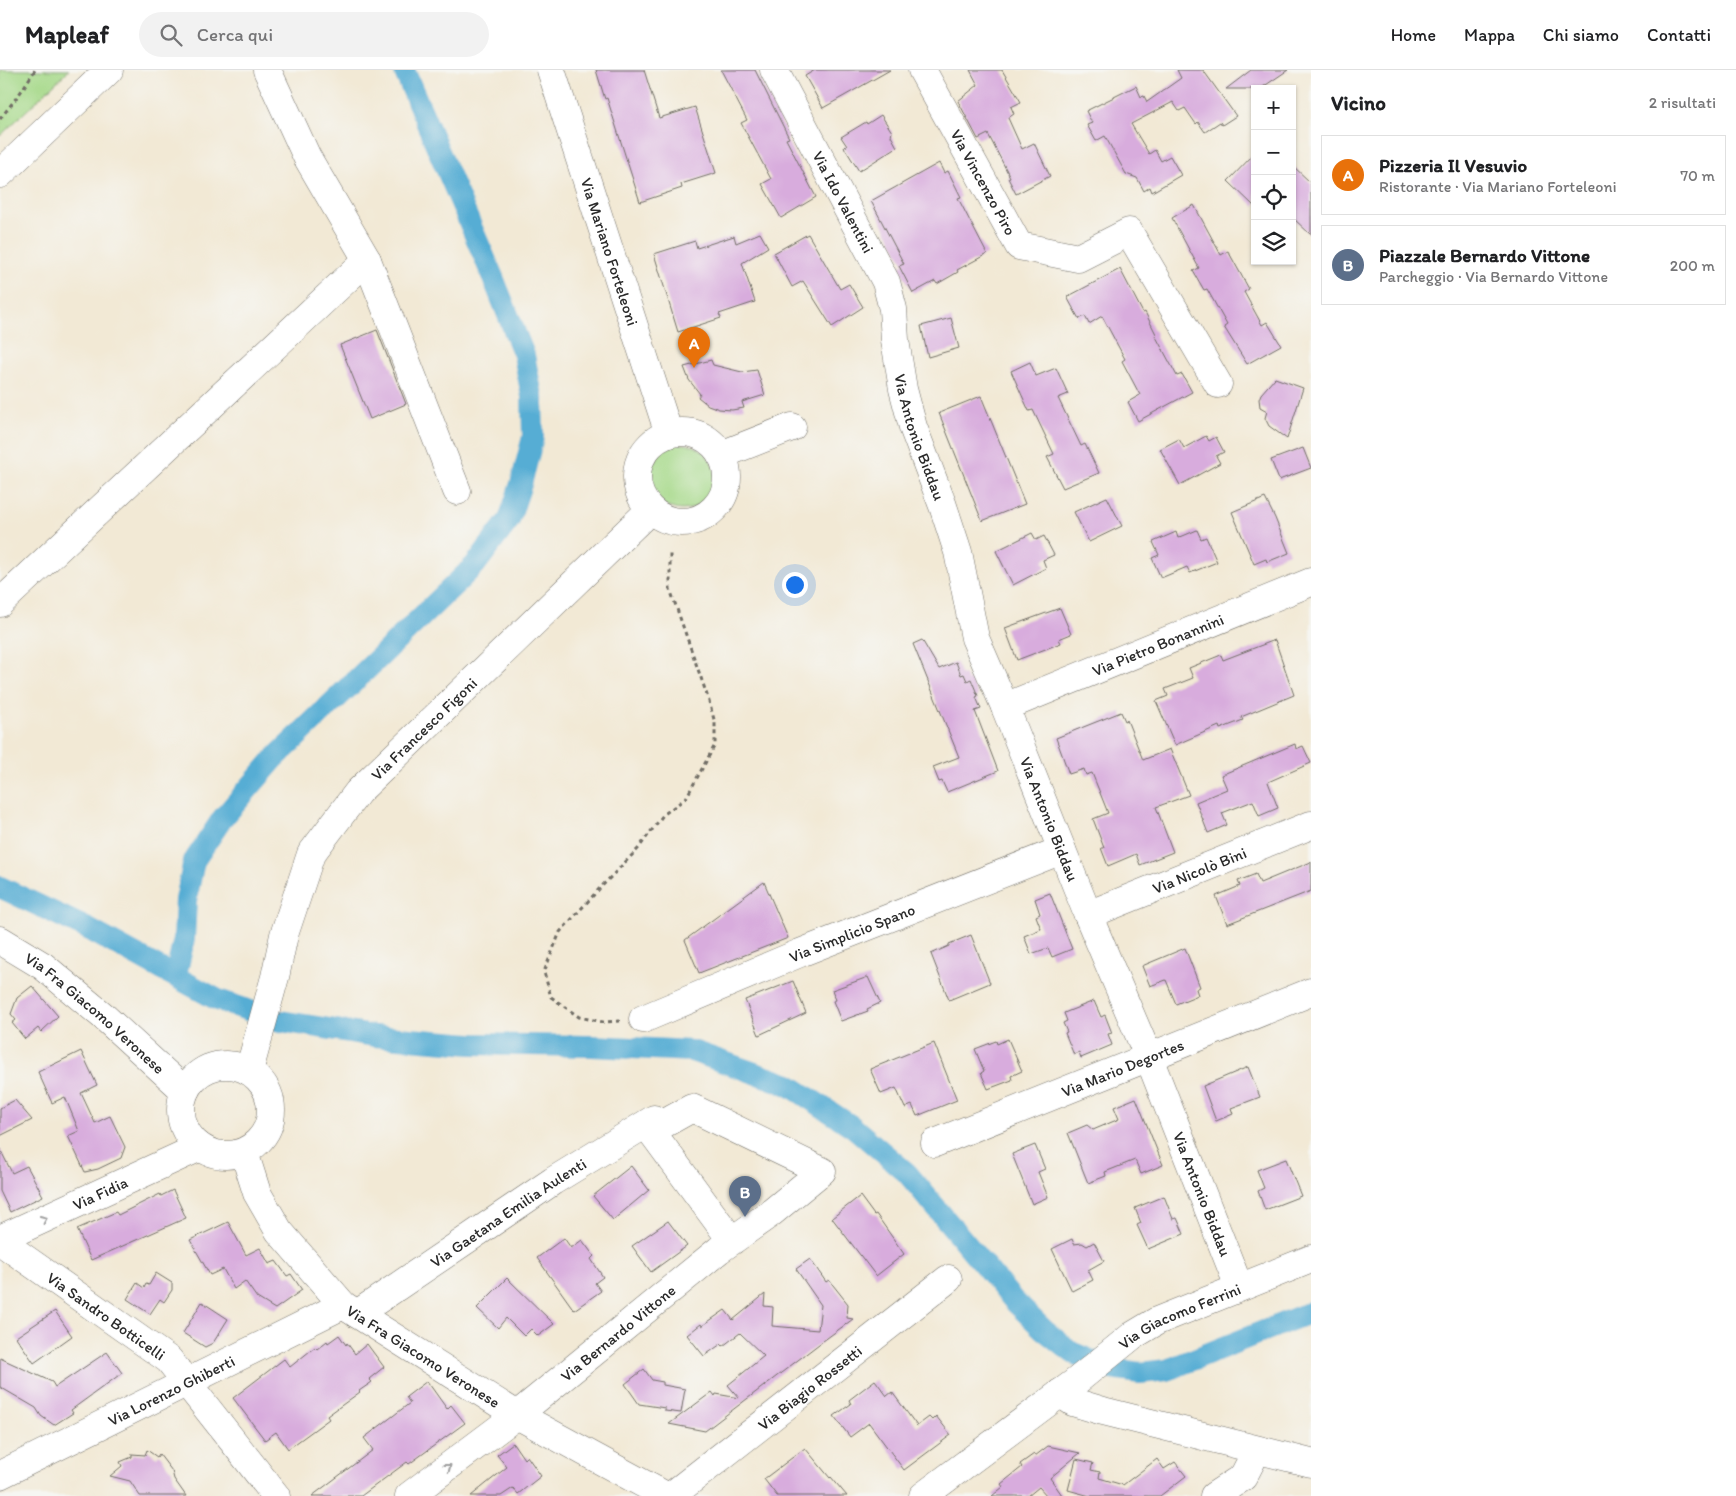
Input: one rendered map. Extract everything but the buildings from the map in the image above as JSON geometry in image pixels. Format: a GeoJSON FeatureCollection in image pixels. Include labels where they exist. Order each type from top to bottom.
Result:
{"type":"FeatureCollection","features":[{"type":"Feature","properties":{"kind":"street"},"geometry":{"type":"LineString","coordinates":[[0,174],[109,70]]}},
{"type":"Feature","properties":{"kind":"street"},"geometry":{"type":"LineString","coordinates":[[267,70],[307,157],[367,260],[458,491]]}},
{"type":"Feature","properties":{"kind":"street","name":"Via Mariano Forteleoni"},"geometry":{"type":"LineString","coordinates":[[551,70],[669,434]]}},
{"type":"Feature","properties":{"kind":"street","name":"Via Ido Valentini"},"geometry":{"type":"LineString","coordinates":[[774,70],[886,282],[893,309],[895,340]]}},
{"type":"Feature","properties":{"kind":"street","name":"Via Vincenzo Piro"},"geometry":{"type":"LineString","coordinates":[[922,70],[1019,246],[1078,258],[1129,232],[1218,384]]}},
{"type":"Feature","properties":{"kind":"street"},"geometry":{"type":"LineString","coordinates":[[0,603],[367,260]]}},
{"type":"Feature","properties":{"kind":"street","name":"Via Antonio Biddau"},"geometry":{"type":"LineString","coordinates":[[895,340],[902,390],[912,427],[943,506],[958,552],[975,638],[1005,707],[1088,915],[1149,1058],[1239,1287]]}},
{"type":"Feature","properties":{"kind":"street"},"geometry":{"type":"LineString","coordinates":[[722,455],[792,427]]}},
{"type":"Feature","properties":{"kind":"street"},"geometry":{"type":"LineString","coordinates":[[684,432],[699,435],[712,444],[722,455],[726,469],[727,483],[725,490],[714,508],[703,517],[690,522],[675,522],[661,518],[650,510],[641,497],[637,482],[638,466],[644,452],[655,441],[669,434],[684,432]]}},
{"type":"Feature","properties":{"kind":"street","name":"Via Francesco Figoni"},"geometry":{"type":"LineString","coordinates":[[250,1071],[284,935],[311,854],[358,792],[650,510]]}},
{"type":"Feature","properties":{"kind":"street","name":"Via Pietro Bonannini"},"geometry":{"type":"LineString","coordinates":[[1005,707],[1311,582]]}},
{"type":"Feature","properties":{"kind":"street","name":"Via Nicolò Bini"},"geometry":{"type":"LineString","coordinates":[[1088,915],[1311,825]]}},
{"type":"Feature","properties":{"kind":"street","name":"Via Simplicio Spano"},"geometry":{"type":"LineString","coordinates":[[643,1019],[800,954],[1062,850]]}},
{"type":"Feature","properties":{"kind":"street","name":"Via Fra Giacomo Veronese"},"geometry":{"type":"LineString","coordinates":[[0,940],[43,966],[102,1015],[185,1091]]}},
{"type":"Feature","properties":{"kind":"street","name":"Via Mario Degortes"},"geometry":{"type":"LineString","coordinates":[[935,1143],[1311,992]]}},
{"type":"Feature","properties":{"kind":"street"},"geometry":{"type":"LineString","coordinates":[[222,1065],[236,1066],[250,1071],[260,1080],[268,1093],[271,1106],[270,1120],[265,1134],[256,1144],[244,1152],[230,1155],[214,1154],[200,1147],[189,1136],[182,1122],[181,1106],[185,1091],[194,1078],[207,1069],[222,1065]]}},
{"type":"Feature","properties":{"kind":"street","name":"Via Bernardo Vittone"},"geometry":{"type":"LineString","coordinates":[[409,1496],[517,1415],[822,1171],[692,1108],[657,1128]]}},
{"type":"Feature","properties":{"kind":"street","name":"Via Gaetana Emilia Aulenti"},"geometry":{"type":"LineString","coordinates":[[350,1310],[654,1119],[657,1128]]}},
{"type":"Feature","properties":{"kind":"street"},"geometry":{"type":"LineString","coordinates":[[657,1128],[651,1131],[726,1246]]}},
{"type":"Feature","properties":{"kind":"street","name":"Via Fidia"},"geometry":{"type":"LineString","coordinates":[[0,1240],[200,1147]]}},
{"type":"Feature","properties":{"kind":"street","name":"Via Fra Giacomo Veronese"},"geometry":{"type":"LineString","coordinates":[[244,1152],[257,1193],[279,1231],[350,1310],[517,1415],[666,1496]]}},
{"type":"Feature","properties":{"kind":"street","name":"Via Sandro Botticelli"},"geometry":{"type":"LineString","coordinates":[[0,1240],[169,1360],[276,1496]]}},
{"type":"Feature","properties":{"kind":"street","name":"Via Giacomo Ferrini"},"geometry":{"type":"LineString","coordinates":[[923,1496],[1067,1388],[1132,1336],[1156,1320],[1311,1259]]}},
{"type":"Feature","properties":{"kind":"street","name":"Via Biagio Rossetti"},"geometry":{"type":"LineString","coordinates":[[671,1496],[948,1279]]}},
{"type":"Feature","properties":{"kind":"street","name":"Via Lorenzo Ghiberti"},"geometry":{"type":"LineString","coordinates":[[0,1476],[187,1383],[350,1310]]}},
{"type":"Feature","properties":{"kind":"street"},"geometry":{"type":"LineString","coordinates":[[1067,1388],[1074,1402],[1103,1411],[1311,1463]]}},
{"type":"Feature","properties":{"kind":"street"},"geometry":{"type":"LineString","coordinates":[[1214,1496],[1244,1477],[1257,1450]]}},
{"type":"Feature","properties":{"kind":"path"},"geometry":{"type":"LineString","coordinates":[[0,119],[35,70]]}},
{"type":"Feature","properties":{"kind":"path"},"geometry":{"type":"LineString","coordinates":[[643,1019],[602,1022],[579,1017],[551,997],[544,972],[560,932],[600,887],[638,850],[663,815],[686,798],[715,745],[715,723],[708,698],[670,589],[670,551]]}},
{"type":"Feature","properties":{"kind":"green space"},"geometry":{"type":"Polygon","coordinates":[[[0,70],[69,70],[0,136],[0,70]]]}},
{"type":"Feature","properties":{"kind":"green space"},"geometry":{"type":"Polygon","coordinates":[[[675,444],[689,444],[701,449],[710,458],[715,470],[713,490],[706,501],[689,510],[675,510],[663,505],[654,496],[649,484],[649,470],[654,458],[663,449],[675,444]]]}},
{"type":"Feature","properties":{"kind":"waterway"},"geometry":{"type":"LineString","coordinates":[[176,975],[184,939],[186,900],[194,861],[222,819],[274,759],[475,565],[509,520],[521,484],[533,437],[532,396],[524,355],[492,275],[404,70]]}},
{"type":"Feature","properties":{"kind":"waterway"},"geometry":{"type":"LineString","coordinates":[[0,887],[88,929],[218,1000],[280,1021],[374,1036],[471,1044],[592,1046],[692,1051],[789,1085],[853,1127],[907,1173],[1014,1301],[1044,1330],[1073,1353],[1112,1369],[1140,1373],[1167,1370],[1311,1312]]}},
{"type":"Feature","properties":{"kind":"place","name":"Pizzeria Il Vesuvio"},"geometry":{"type":"Point","coordinates":[694,368]}},
{"type":"Feature","properties":{"kind":"place","name":"Piazzale Bernardo Vittone"},"geometry":{"type":"Point","coordinates":[745,1217]}}]}
